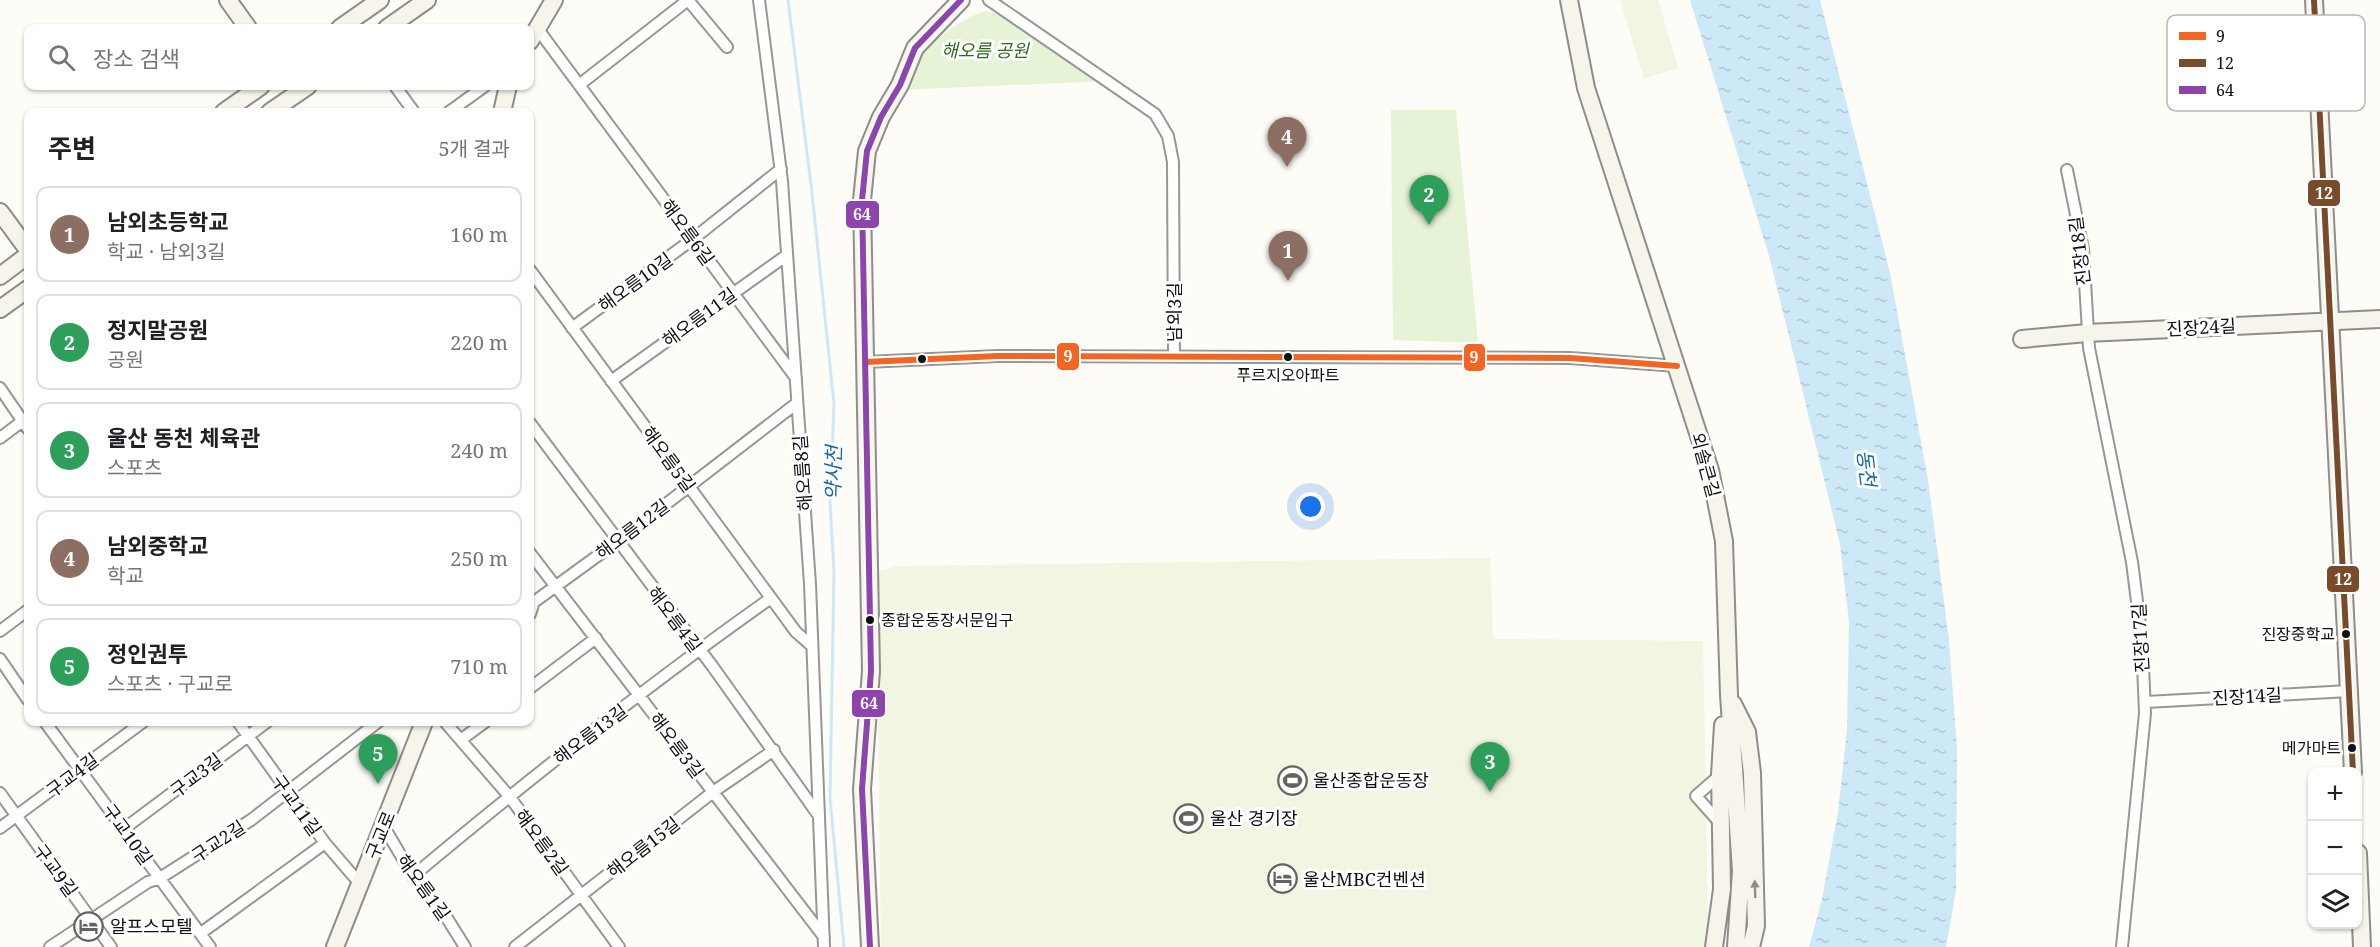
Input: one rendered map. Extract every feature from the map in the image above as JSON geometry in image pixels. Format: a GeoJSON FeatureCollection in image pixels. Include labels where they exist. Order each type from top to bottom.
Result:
{"type":"FeatureCollection","features":[{"type":"Feature","properties":{"kind":"street"},"geometry":{"type":"LineString","coordinates":[[228,0],[245,24]]}},
{"type":"Feature","properties":{"kind":"street"},"geometry":{"type":"LineString","coordinates":[[346,24],[380,0]]}},
{"type":"Feature","properties":{"kind":"street"},"geometry":{"type":"LineString","coordinates":[[393,24],[427,0]]}},
{"type":"Feature","properties":{"kind":"street"},"geometry":{"type":"LineString","coordinates":[[534,32],[554,0]]}},
{"type":"Feature","properties":{"kind":"street"},"geometry":{"type":"LineString","coordinates":[[579,85],[688,0],[727,47]]}},
{"type":"Feature","properties":{"kind":"street","name":"해오름8길"},"geometry":{"type":"LineString","coordinates":[[759,0],[782,169],[812,646],[824,942]]}},
{"type":"Feature","properties":{"kind":"street"},"geometry":{"type":"LineString","coordinates":[[870,947],[862,789],[871,671],[862,200],[867,151],[881,117],[900,85],[915,48],[961,0]]}},
{"type":"Feature","properties":{"kind":"street","name":"남외3길"},"geometry":{"type":"LineString","coordinates":[[989,0],[1155,114],[1168,136],[1173,162],[1174,357],[1570,358],[1677,366]]}},
{"type":"Feature","properties":{"kind":"street","name":"외솔큰길"},"geometry":{"type":"LineString","coordinates":[[1569,0],[1586,88],[1710,470],[1724,541],[1729,695],[1741,871],[1736,947]]}},
{"type":"Feature","properties":{"kind":"street"},"geometry":{"type":"LineString","coordinates":[[2314,0],[2315,15]]}},
{"type":"Feature","properties":{"kind":"street","name":"해오름6길"},"geometry":{"type":"LineString","coordinates":[[534,35],[579,85],[796,378]]}},
{"type":"Feature","properties":{"kind":"street"},"geometry":{"type":"LineString","coordinates":[[230,108],[255,90]]}},
{"type":"Feature","properties":{"kind":"street"},"geometry":{"type":"LineString","coordinates":[[274,108],[295,90]]}},
{"type":"Feature","properties":{"kind":"street"},"geometry":{"type":"LineString","coordinates":[[398,90],[411,108]]}},
{"type":"Feature","properties":{"kind":"street"},"geometry":{"type":"LineString","coordinates":[[454,108],[479,90]]}},
{"type":"Feature","properties":{"kind":"street"},"geometry":{"type":"LineString","coordinates":[[503,108],[507,90]]}},
{"type":"Feature","properties":{"kind":"street"},"geometry":{"type":"LineString","coordinates":[[2320,111],[2353,767]]}},
{"type":"Feature","properties":{"kind":"street","name":"해오름10길"},"geometry":{"type":"LineString","coordinates":[[572,328],[693,239],[782,169]]}},
{"type":"Feature","properties":{"kind":"street","name":"진장18길"},"geometry":{"type":"LineString","coordinates":[[2067,171],[2083,249],[2087,333]]}},
{"type":"Feature","properties":{"kind":"street"},"geometry":{"type":"LineString","coordinates":[[0,212],[24,245]]}},
{"type":"Feature","properties":{"kind":"street","name":"해오름11길"},"geometry":{"type":"LineString","coordinates":[[611,381],[732,292],[787,255]]}},
{"type":"Feature","properties":{"kind":"street"},"geometry":{"type":"LineString","coordinates":[[0,276],[24,258]]}},
{"type":"Feature","properties":{"kind":"street","name":"해오름5길"},"geometry":{"type":"LineString","coordinates":[[534,276],[796,632],[812,646]]}},
{"type":"Feature","properties":{"kind":"street"},"geometry":{"type":"LineString","coordinates":[[0,309],[24,292]]}},
{"type":"Feature","properties":{"kind":"street","name":"진장24길"},"geometry":{"type":"LineString","coordinates":[[2022,339],[2087,333],[2380,319]]}},
{"type":"Feature","properties":{"kind":"street","name":"진장17길"},"geometry":{"type":"LineString","coordinates":[[2087,333],[2138,598],[2146,702],[2122,947]]}},
{"type":"Feature","properties":{"kind":"street"},"geometry":{"type":"LineString","coordinates":[[865,362],[998,356],[1174,357]]}},
{"type":"Feature","properties":{"kind":"street"},"geometry":{"type":"LineString","coordinates":[[0,388],[24,419]]}},
{"type":"Feature","properties":{"kind":"street","name":"해오름12길"},"geometry":{"type":"LineString","coordinates":[[534,602],[618,541],[797,403]]}},
{"type":"Feature","properties":{"kind":"street"},"geometry":{"type":"LineString","coordinates":[[0,438],[24,425]]}},
{"type":"Feature","properties":{"kind":"street","name":"해오름4길"},"geometry":{"type":"LineString","coordinates":[[534,428],[774,750],[819,816]]}},
{"type":"Feature","properties":{"kind":"street","name":"해오름3길"},"geometry":{"type":"LineString","coordinates":[[534,557],[824,942]]}},
{"type":"Feature","properties":{"kind":"street","name":"해오름13길"},"geometry":{"type":"LineString","coordinates":[[413,876],[509,796],[699,649],[771,598]]}},
{"type":"Feature","properties":{"kind":"street"},"geometry":{"type":"LineString","coordinates":[[0,631],[24,613]]}},
{"type":"Feature","properties":{"kind":"street"},"geometry":{"type":"LineString","coordinates":[[534,685],[596,638]]}},
{"type":"Feature","properties":{"kind":"street"},"geometry":{"type":"LineString","coordinates":[[0,659],[24,694]]}},
{"type":"Feature","properties":{"kind":"street","name":"진장14길"},"geometry":{"type":"LineString","coordinates":[[2146,702],[2349,691]]}},
{"type":"Feature","properties":{"kind":"street"},"geometry":{"type":"LineString","coordinates":[[1714,947],[1722,889],[1721,735],[1729,695]]}},
{"type":"Feature","properties":{"kind":"street"},"geometry":{"type":"LineString","coordinates":[[1729,695],[1747,732],[1752,773],[1756,926],[1751,947]]}},
{"type":"Feature","properties":{"kind":"street","name":"구교10길"},"geometry":{"type":"LineString","coordinates":[[48,726],[210,947]]}},
{"type":"Feature","properties":{"kind":"street","name":"구교4길"},"geometry":{"type":"LineString","coordinates":[[0,828],[138,726]]}},
{"type":"Feature","properties":{"kind":"street","name":"구교11길"},"geometry":{"type":"LineString","coordinates":[[241,726],[325,843],[361,885]]}},
{"type":"Feature","properties":{"kind":"street","name":"구교3길"},"geometry":{"type":"LineString","coordinates":[[124,828],[261,726]]}},
{"type":"Feature","properties":{"kind":"street","name":"구교2길"},"geometry":{"type":"LineString","coordinates":[[50,947],[148,882],[160,878],[251,820],[373,726]]}},
{"type":"Feature","properties":{"kind":"street","name":"구교로"},"geometry":{"type":"LineString","coordinates":[[335,947],[422,726]]}},
{"type":"Feature","properties":{"kind":"street","name":"해오름2길"},"geometry":{"type":"LineString","coordinates":[[449,726],[509,796],[619,947]]}},
{"type":"Feature","properties":{"kind":"street"},"geometry":{"type":"LineString","coordinates":[[462,739],[480,726]]}},
{"type":"Feature","properties":{"kind":"street","name":"해오름15길"},"geometry":{"type":"LineString","coordinates":[[515,947],[713,792],[774,750]]}},
{"type":"Feature","properties":{"kind":"street"},"geometry":{"type":"LineString","coordinates":[[1720,775],[1696,796],[1722,825]]}},
{"type":"Feature","properties":{"kind":"street","name":"구교9길"},"geometry":{"type":"LineString","coordinates":[[0,793],[111,947]]}},
{"type":"Feature","properties":{"kind":"street","name":"해오름1길"},"geometry":{"type":"LineString","coordinates":[[384,827],[413,876],[445,915],[465,947]]}},
{"type":"Feature","properties":{"kind":"street"},"geometry":{"type":"LineString","coordinates":[[201,933],[325,843]]}},
{"type":"Feature","properties":{"kind":"street"},"geometry":{"type":"LineString","coordinates":[[2359,875],[2362,947]]}},
{"type":"Feature","properties":{"kind":"green space"},"geometry":{"type":"Polygon","coordinates":[[[1620,0],[1658,0],[1678,68],[1644,79],[1620,0]]]}},
{"type":"Feature","properties":{"kind":"green space","name":"해오름 공원"},"geometry":{"type":"Polygon","coordinates":[[[985,11],[1014,17],[1108,81],[897,90],[914,64],[934,42],[957,24],[985,11]]]}},
{"type":"Feature","properties":{"kind":"green space"},"geometry":{"type":"Polygon","coordinates":[[[1391,110],[1456,110],[1478,343],[1393,340],[1391,110]]]}},
{"type":"Feature","properties":{"kind":"green space","name":"울산종합운동장"},"geometry":{"type":"Polygon","coordinates":[[[1490,558],[1493,639],[1703,641],[1708,918],[1706,947],[881,947],[876,572],[898,566],[1490,558]]]}},
{"type":"Feature","properties":{"kind":"water","name":"동천"},"geometry":{"type":"Polygon","coordinates":[[[1690,0],[1820,0],[1890,273],[1928,480],[1949,640],[1957,749],[1956,891],[1946,947],[1809,947],[1822,899],[1838,812],[1847,731],[1849,622],[1840,544],[1770,259],[1690,0]]]}},
{"type":"Feature","properties":{"kind":"waterway","name":"약사천"},"geometry":{"type":"LineString","coordinates":[[788,0],[812,193],[834,404],[830,502],[834,572],[830,798],[844,947]]}},
{"type":"Feature","properties":{"kind":"transit line","name":"64"},"geometry":{"type":"LineString","coordinates":[[870,947],[862,789],[871,671],[862,200],[867,151],[881,117],[900,85],[915,48],[961,0]]}},
{"type":"Feature","properties":{"kind":"transit line","name":"12"},"geometry":{"type":"LineString","coordinates":[[2314,0],[2315,15]]}},
{"type":"Feature","properties":{"kind":"transit line","name":"12"},"geometry":{"type":"LineString","coordinates":[[2320,111],[2353,767]]}},
{"type":"Feature","properties":{"kind":"transit line","name":"9"},"geometry":{"type":"LineString","coordinates":[[865,362],[998,356],[1570,358],[1677,366]]}},
{"type":"Feature","properties":{"kind":"place","name":"남외중학교"},"geometry":{"type":"Point","coordinates":[1287,167]}},
{"type":"Feature","properties":{"kind":"place","name":"정지말공원"},"geometry":{"type":"Point","coordinates":[1429,225]}},
{"type":"Feature","properties":{"kind":"place","name":"남외초등학교"},"geometry":{"type":"Point","coordinates":[1288,281]}},
{"type":"Feature","properties":{"kind":"place","name":"푸르지오아파트"},"geometry":{"type":"Point","coordinates":[1288,357]}},
{"type":"Feature","properties":{"kind":"place","name":"종합운동장서문입구"},"geometry":{"type":"Point","coordinates":[870,620]}},
{"type":"Feature","properties":{"kind":"place","name":"진장중학교"},"geometry":{"type":"Point","coordinates":[2346,634]}},
{"type":"Feature","properties":{"kind":"place","name":"메가마트"},"geometry":{"type":"Point","coordinates":[2352,748]}},
{"type":"Feature","properties":{"kind":"place","name":"울산종합운동장"},"geometry":{"type":"Point","coordinates":[1292,780]}},
{"type":"Feature","properties":{"kind":"place","name":"정인권투"},"geometry":{"type":"Point","coordinates":[378,784]}},
{"type":"Feature","properties":{"kind":"place","name":"울산 동천 체육관"},"geometry":{"type":"Point","coordinates":[1490,792]}},
{"type":"Feature","properties":{"kind":"place","name":"울산 경기장"},"geometry":{"type":"Point","coordinates":[1189,818]}},
{"type":"Feature","properties":{"kind":"place","name":"울산MBC컨벤션"},"geometry":{"type":"Point","coordinates":[1282,879]}},
{"type":"Feature","properties":{"kind":"place","name":"알프스모텔"},"geometry":{"type":"Point","coordinates":[89,926]}}]}
